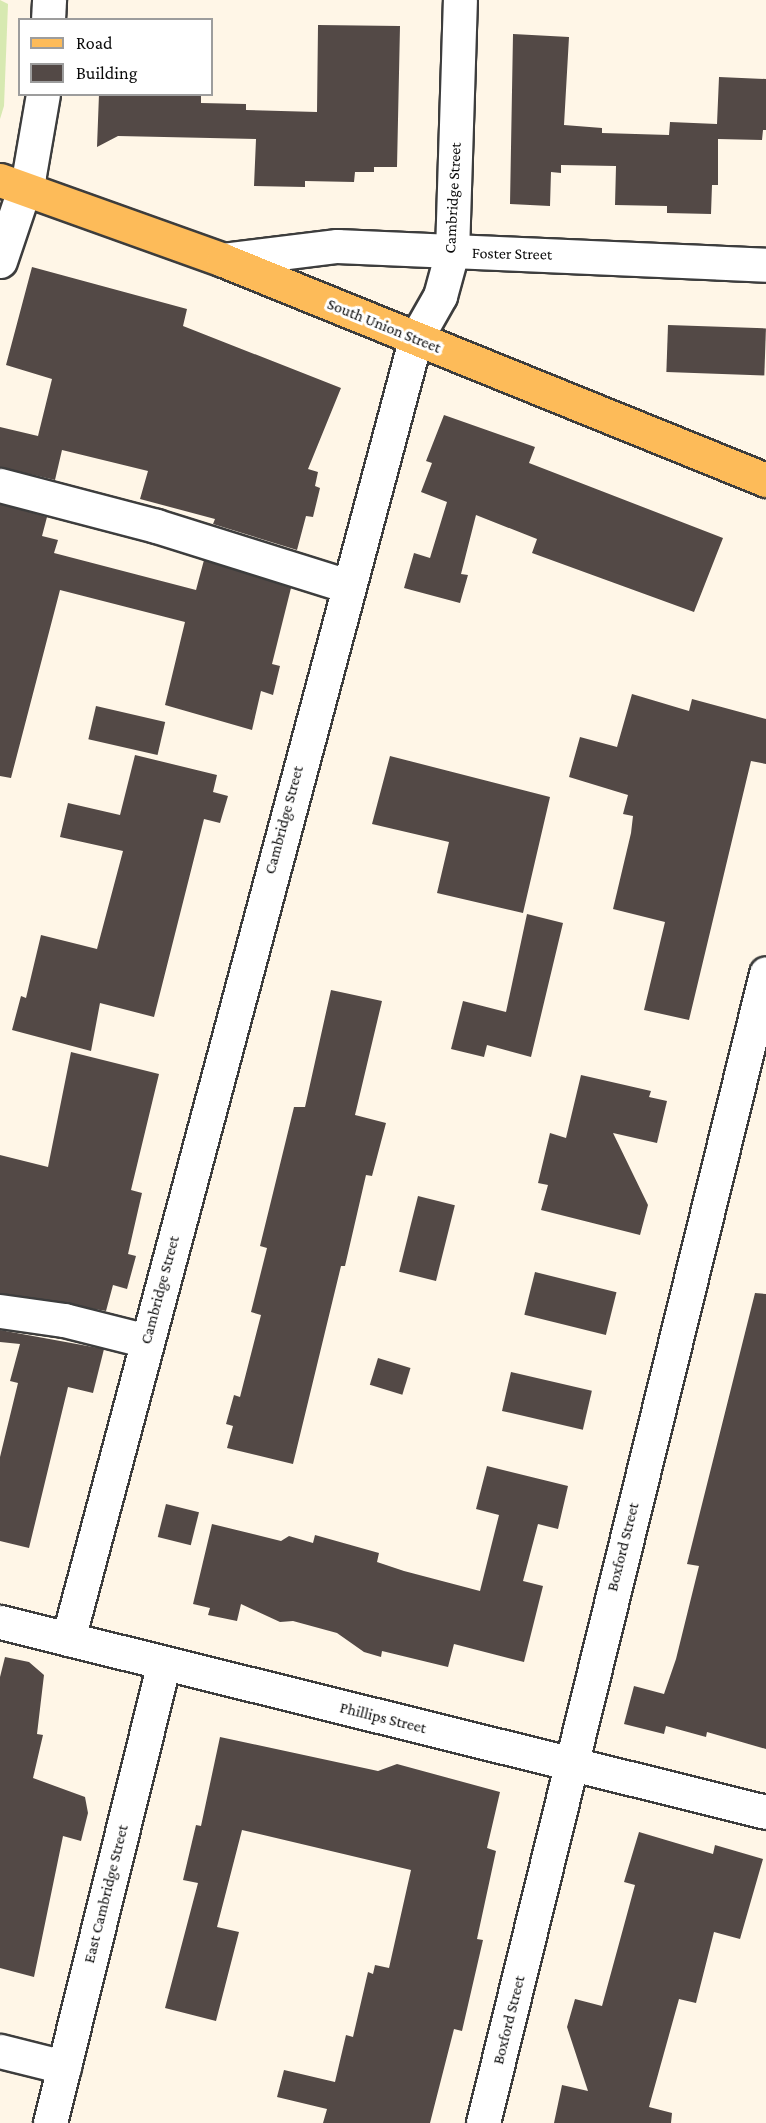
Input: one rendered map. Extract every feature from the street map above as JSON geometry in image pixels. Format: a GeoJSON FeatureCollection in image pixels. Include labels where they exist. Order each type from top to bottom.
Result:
{"type":"FeatureCollection","features":[{"type":"Feature","properties":{"kind":"main road","name":"South Union Street"},"geometry":{"type":"LineString","coordinates":[[12,184],[223,260],[415,340],[613,415],[766,480]]}},
{"type":"Feature","properties":{"kind":"street"},"geometry":{"type":"LineString","coordinates":[[48,18],[49,0]]}},
{"type":"Feature","properties":{"kind":"street","name":"Cambridge Street"},"geometry":{"type":"LineString","coordinates":[[68,1639],[415,340],[440,296],[452,252],[460,0]]}},
{"type":"Feature","properties":{"kind":"street"},"geometry":{"type":"LineString","coordinates":[[0,261],[12,184],[42,96]]}},
{"type":"Feature","properties":{"kind":"street","name":"Foster Street"},"geometry":{"type":"LineString","coordinates":[[223,260],[337,246],[766,265]]}},
{"type":"Feature","properties":{"kind":"street"},"geometry":{"type":"LineString","coordinates":[[0,485],[156,526],[348,586]]}},
{"type":"Feature","properties":{"kind":"street","name":"Boxford Street"},"geometry":{"type":"LineString","coordinates":[[483,2123],[766,973]]}},
{"type":"Feature","properties":{"kind":"street"},"geometry":{"type":"LineString","coordinates":[[0,1311],[64,1320],[147,1341]]}},
{"type":"Feature","properties":{"kind":"street","name":"Phillips Street"},"geometry":{"type":"LineString","coordinates":[[0,1623],[162,1665],[766,1812]]}},
{"type":"Feature","properties":{"kind":"street","name":"East Cambridge Street"},"geometry":{"type":"LineString","coordinates":[[50,2123],[162,1665]]}},
{"type":"Feature","properties":{"kind":"street"},"geometry":{"type":"LineString","coordinates":[[0,2051],[64,2067]]}},
{"type":"Feature","properties":{"kind":"green space"},"geometry":{"type":"Polygon","coordinates":[[[0,0],[8,4],[4,106],[0,119],[0,0]]]}},
{"type":"Feature","properties":{"kind":"building"},"geometry":{"type":"Polygon","coordinates":[[[318,25],[400,26],[397,167],[374,167],[374,172],[355,172],[354,182],[305,181],[305,187],[254,186],[256,139],[118,136],[97,147],[99,96],[201,96],[201,103],[246,104],[246,110],[317,112],[318,25]]]}},
{"type":"Feature","properties":{"kind":"building"},"geometry":{"type":"Polygon","coordinates":[[[513,34],[569,37],[564,125],[602,128],[602,133],[669,135],[670,122],[717,124],[719,77],[766,79],[766,130],[763,130],[762,140],[718,139],[718,185],[712,185],[711,214],[667,213],[667,206],[615,205],[616,166],[561,165],[561,173],[551,172],[550,206],[510,204],[513,34]]]}},
{"type":"Feature","properties":{"kind":"building"},"geometry":{"type":"Polygon","coordinates":[[[32,267],[187,309],[183,326],[341,388],[308,469],[318,472],[315,486],[320,488],[313,517],[306,516],[297,550],[213,524],[215,519],[140,499],[148,471],[62,450],[55,480],[0,467],[0,427],[38,436],[52,379],[6,365],[32,267]]]}},
{"type":"Feature","properties":{"kind":"building"},"geometry":{"type":"Polygon","coordinates":[[[668,325],[766,328],[764,375],[666,372],[668,325]]]}},
{"type":"Feature","properties":{"kind":"building"},"geometry":{"type":"Polygon","coordinates":[[[444,415],[535,447],[529,463],[723,538],[694,612],[532,553],[537,539],[476,515],[461,574],[468,575],[460,603],[404,588],[414,553],[430,558],[447,502],[421,492],[432,463],[426,461],[444,415]]]}},
{"type":"Feature","properties":{"kind":"building"},"geometry":{"type":"Polygon","coordinates":[[[0,504],[47,517],[42,536],[58,540],[54,553],[196,590],[204,560],[291,588],[272,664],[280,666],[273,695],[261,691],[252,730],[165,705],[185,622],[60,590],[11,778],[0,776],[0,504]]]}},
{"type":"Feature","properties":{"kind":"building"},"geometry":{"type":"Polygon","coordinates":[[[632,694],[689,711],[692,699],[766,719],[766,764],[751,761],[689,1020],[644,1010],[665,922],[613,909],[631,833],[633,816],[623,814],[628,795],[569,777],[580,737],[617,747],[632,694]]]}},
{"type":"Feature","properties":{"kind":"building"},"geometry":{"type":"Polygon","coordinates":[[[96,706],[165,722],[158,755],[88,739],[96,706]]]}},
{"type":"Feature","properties":{"kind":"building"},"geometry":{"type":"Polygon","coordinates":[[[135,755],[217,775],[213,792],[228,796],[220,823],[204,819],[154,1017],[100,1003],[91,1051],[12,1030],[21,996],[26,998],[41,935],[97,949],[123,851],[60,837],[68,803],[120,815],[135,755]]]}},
{"type":"Feature","properties":{"kind":"building"},"geometry":{"type":"Polygon","coordinates":[[[390,756],[550,797],[523,913],[437,893],[449,842],[372,824],[390,756]]]}},
{"type":"Feature","properties":{"kind":"building"},"geometry":{"type":"Polygon","coordinates":[[[527,914],[563,923],[531,1057],[487,1045],[484,1057],[451,1049],[463,1001],[506,1012],[527,914]]]}},
{"type":"Feature","properties":{"kind":"building"},"geometry":{"type":"Polygon","coordinates":[[[331,990],[382,1001],[355,1115],[386,1123],[372,1176],[366,1175],[345,1266],[341,1266],[293,1464],[227,1448],[233,1426],[226,1424],[234,1395],[240,1397],[261,1315],[251,1312],[267,1248],[260,1246],[294,1107],[305,1107],[331,990]]]}},
{"type":"Feature","properties":{"kind":"building"},"geometry":{"type":"Polygon","coordinates":[[[71,1052],[159,1074],[131,1190],[142,1193],[128,1254],[136,1256],[127,1289],[113,1285],[106,1311],[0,1293],[0,1155],[48,1167],[71,1052]]]}},
{"type":"Feature","properties":{"kind":"building"},"geometry":{"type":"Polygon","coordinates":[[[581,1075],[651,1091],[649,1097],[667,1101],[657,1143],[613,1133],[648,1205],[640,1235],[541,1210],[548,1185],[538,1183],[550,1133],[566,1138],[581,1075]]]}},
{"type":"Feature","properties":{"kind":"building"},"geometry":{"type":"Polygon","coordinates":[[[418,1196],[455,1205],[436,1281],[399,1272],[418,1196]]]}},
{"type":"Feature","properties":{"kind":"building"},"geometry":{"type":"Polygon","coordinates":[[[535,1272],[617,1292],[606,1335],[524,1315],[535,1272]]]}},
{"type":"Feature","properties":{"kind":"building"},"geometry":{"type":"Polygon","coordinates":[[[755,1293],[766,1294],[766,1749],[707,1732],[706,1737],[666,1726],[664,1734],[624,1724],[634,1686],[664,1694],[676,1659],[699,1566],[687,1564],[755,1293]]]}},
{"type":"Feature","properties":{"kind":"building"},"geometry":{"type":"Polygon","coordinates":[[[0,1330],[104,1349],[93,1393],[68,1387],[29,1548],[0,1541],[0,1457],[18,1383],[10,1381],[20,1344],[0,1342],[0,1330]]]}},
{"type":"Feature","properties":{"kind":"building"},"geometry":{"type":"Polygon","coordinates":[[[378,1358],[411,1368],[402,1395],[370,1385],[378,1358]]]}},
{"type":"Feature","properties":{"kind":"building"},"geometry":{"type":"Polygon","coordinates":[[[511,1372],[592,1391],[583,1430],[502,1411],[511,1372]]]}},
{"type":"Feature","properties":{"kind":"building"},"geometry":{"type":"Polygon","coordinates":[[[487,1466],[568,1486],[558,1529],[538,1524],[523,1581],[543,1586],[524,1662],[454,1644],[448,1667],[382,1651],[381,1657],[364,1652],[337,1633],[293,1621],[280,1622],[241,1604],[237,1621],[208,1615],[210,1608],[193,1604],[212,1524],[281,1541],[289,1536],[313,1543],[315,1535],[379,1553],[377,1562],[480,1591],[499,1515],[476,1509],[487,1466]]]}},
{"type":"Feature","properties":{"kind":"building"},"geometry":{"type":"Polygon","coordinates":[[[166,1504],[199,1512],[191,1545],[158,1537],[166,1504]]]}},
{"type":"Feature","properties":{"kind":"building"},"geometry":{"type":"Polygon","coordinates":[[[5,1657],[29,1662],[44,1675],[37,1734],[43,1735],[33,1778],[85,1797],[88,1813],[81,1841],[63,1836],[34,1977],[0,1968],[0,1677],[5,1657]]]}},
{"type":"Feature","properties":{"kind":"building"},"geometry":{"type":"Polygon","coordinates":[[[220,1737],[378,1771],[397,1764],[500,1792],[487,1848],[496,1851],[477,1939],[483,1940],[462,2031],[454,2029],[430,2123],[323,2123],[327,2109],[277,2097],[284,2070],[335,2082],[346,2035],[353,2037],[368,1972],[373,1974],[375,1965],[389,1968],[411,1870],[242,1830],[217,1927],[239,1932],[216,2021],[165,2008],[198,1883],[183,1880],[196,1825],[201,1826],[220,1737]]]}},
{"type":"Feature","properties":{"kind":"building"},"geometry":{"type":"Polygon","coordinates":[[[639,1832],[713,1854],[715,1845],[763,1859],[740,1939],[714,1932],[696,2003],[679,1999],[649,2107],[672,2113],[671,2123],[554,2123],[562,2085],[588,2091],[567,2027],[575,1999],[602,2006],[635,1885],[624,1882],[639,1832]]]}}]}
